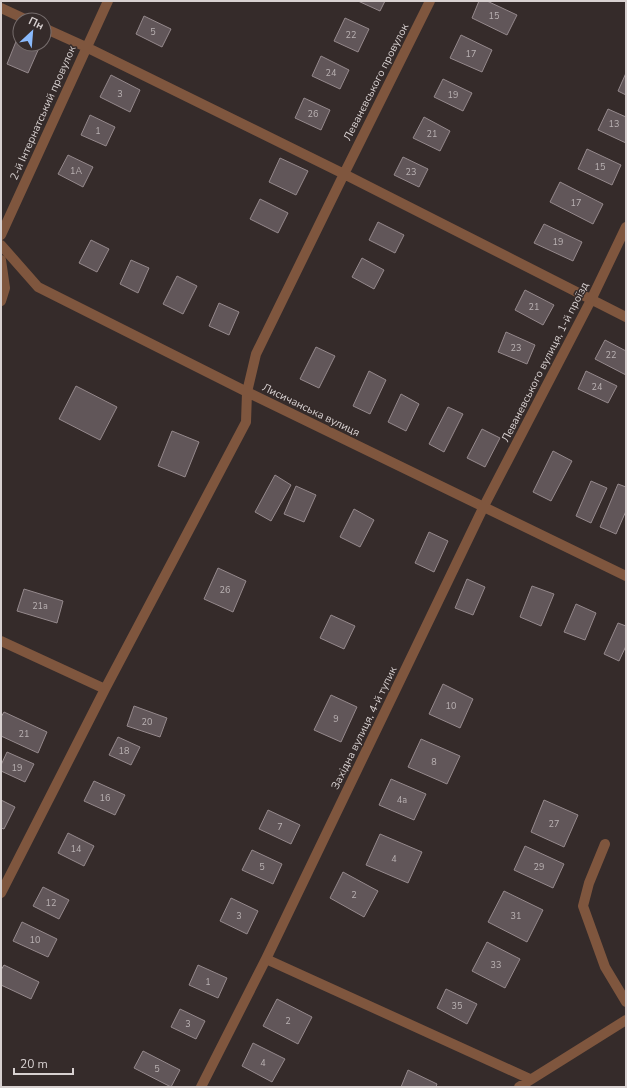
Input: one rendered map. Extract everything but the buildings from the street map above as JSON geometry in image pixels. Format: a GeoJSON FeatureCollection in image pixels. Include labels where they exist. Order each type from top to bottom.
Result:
{"type":"FeatureCollection","features":[{"type":"Feature","properties":{"kind":"street","name":"2-й Інтернатський провулок"},"geometry":{"type":"LineString","coordinates":[[1,235],[86,46],[108,1]]}},
{"type":"Feature","properties":{"kind":"street","name":"Леванєвського провулок"},"geometry":{"type":"LineString","coordinates":[[1,893],[105,689],[246,422],[247,392],[256,354],[430,1]]}},
{"type":"Feature","properties":{"kind":"street"},"geometry":{"type":"LineString","coordinates":[[1,8],[12,13]]}},
{"type":"Feature","properties":{"kind":"street"},"geometry":{"type":"LineString","coordinates":[[52,31],[86,46],[344,174],[626,317]]}},
{"type":"Feature","properties":{"kind":"street","name":"Леваневського вулиця, 1-й проїзд"},"geometry":{"type":"LineString","coordinates":[[484,506],[591,300],[626,227]]}},
{"type":"Feature","properties":{"kind":"street","name":"Лисичанська вулиця"},"geometry":{"type":"LineString","coordinates":[[1,245],[38,287],[247,392],[626,576]]}},
{"type":"Feature","properties":{"kind":"street"},"geometry":{"type":"LineString","coordinates":[[1,260],[5,288],[1,301]]}},
{"type":"Feature","properties":{"kind":"street","name":"Західна вулиця, 4-й тупик"},"geometry":{"type":"LineString","coordinates":[[484,506],[266,959],[530,1079]]}},
{"type":"Feature","properties":{"kind":"street"},"geometry":{"type":"LineString","coordinates":[[1,640],[105,689]]}},
{"type":"Feature","properties":{"kind":"street"},"geometry":{"type":"LineString","coordinates":[[605,844],[589,883],[583,906],[605,967],[626,1002]]}},
{"type":"Feature","properties":{"kind":"street"},"geometry":{"type":"LineString","coordinates":[[201,1087],[270,950]]}},
{"type":"Feature","properties":{"kind":"street"},"geometry":{"type":"LineString","coordinates":[[519,1087],[626,1020]]}}]}
